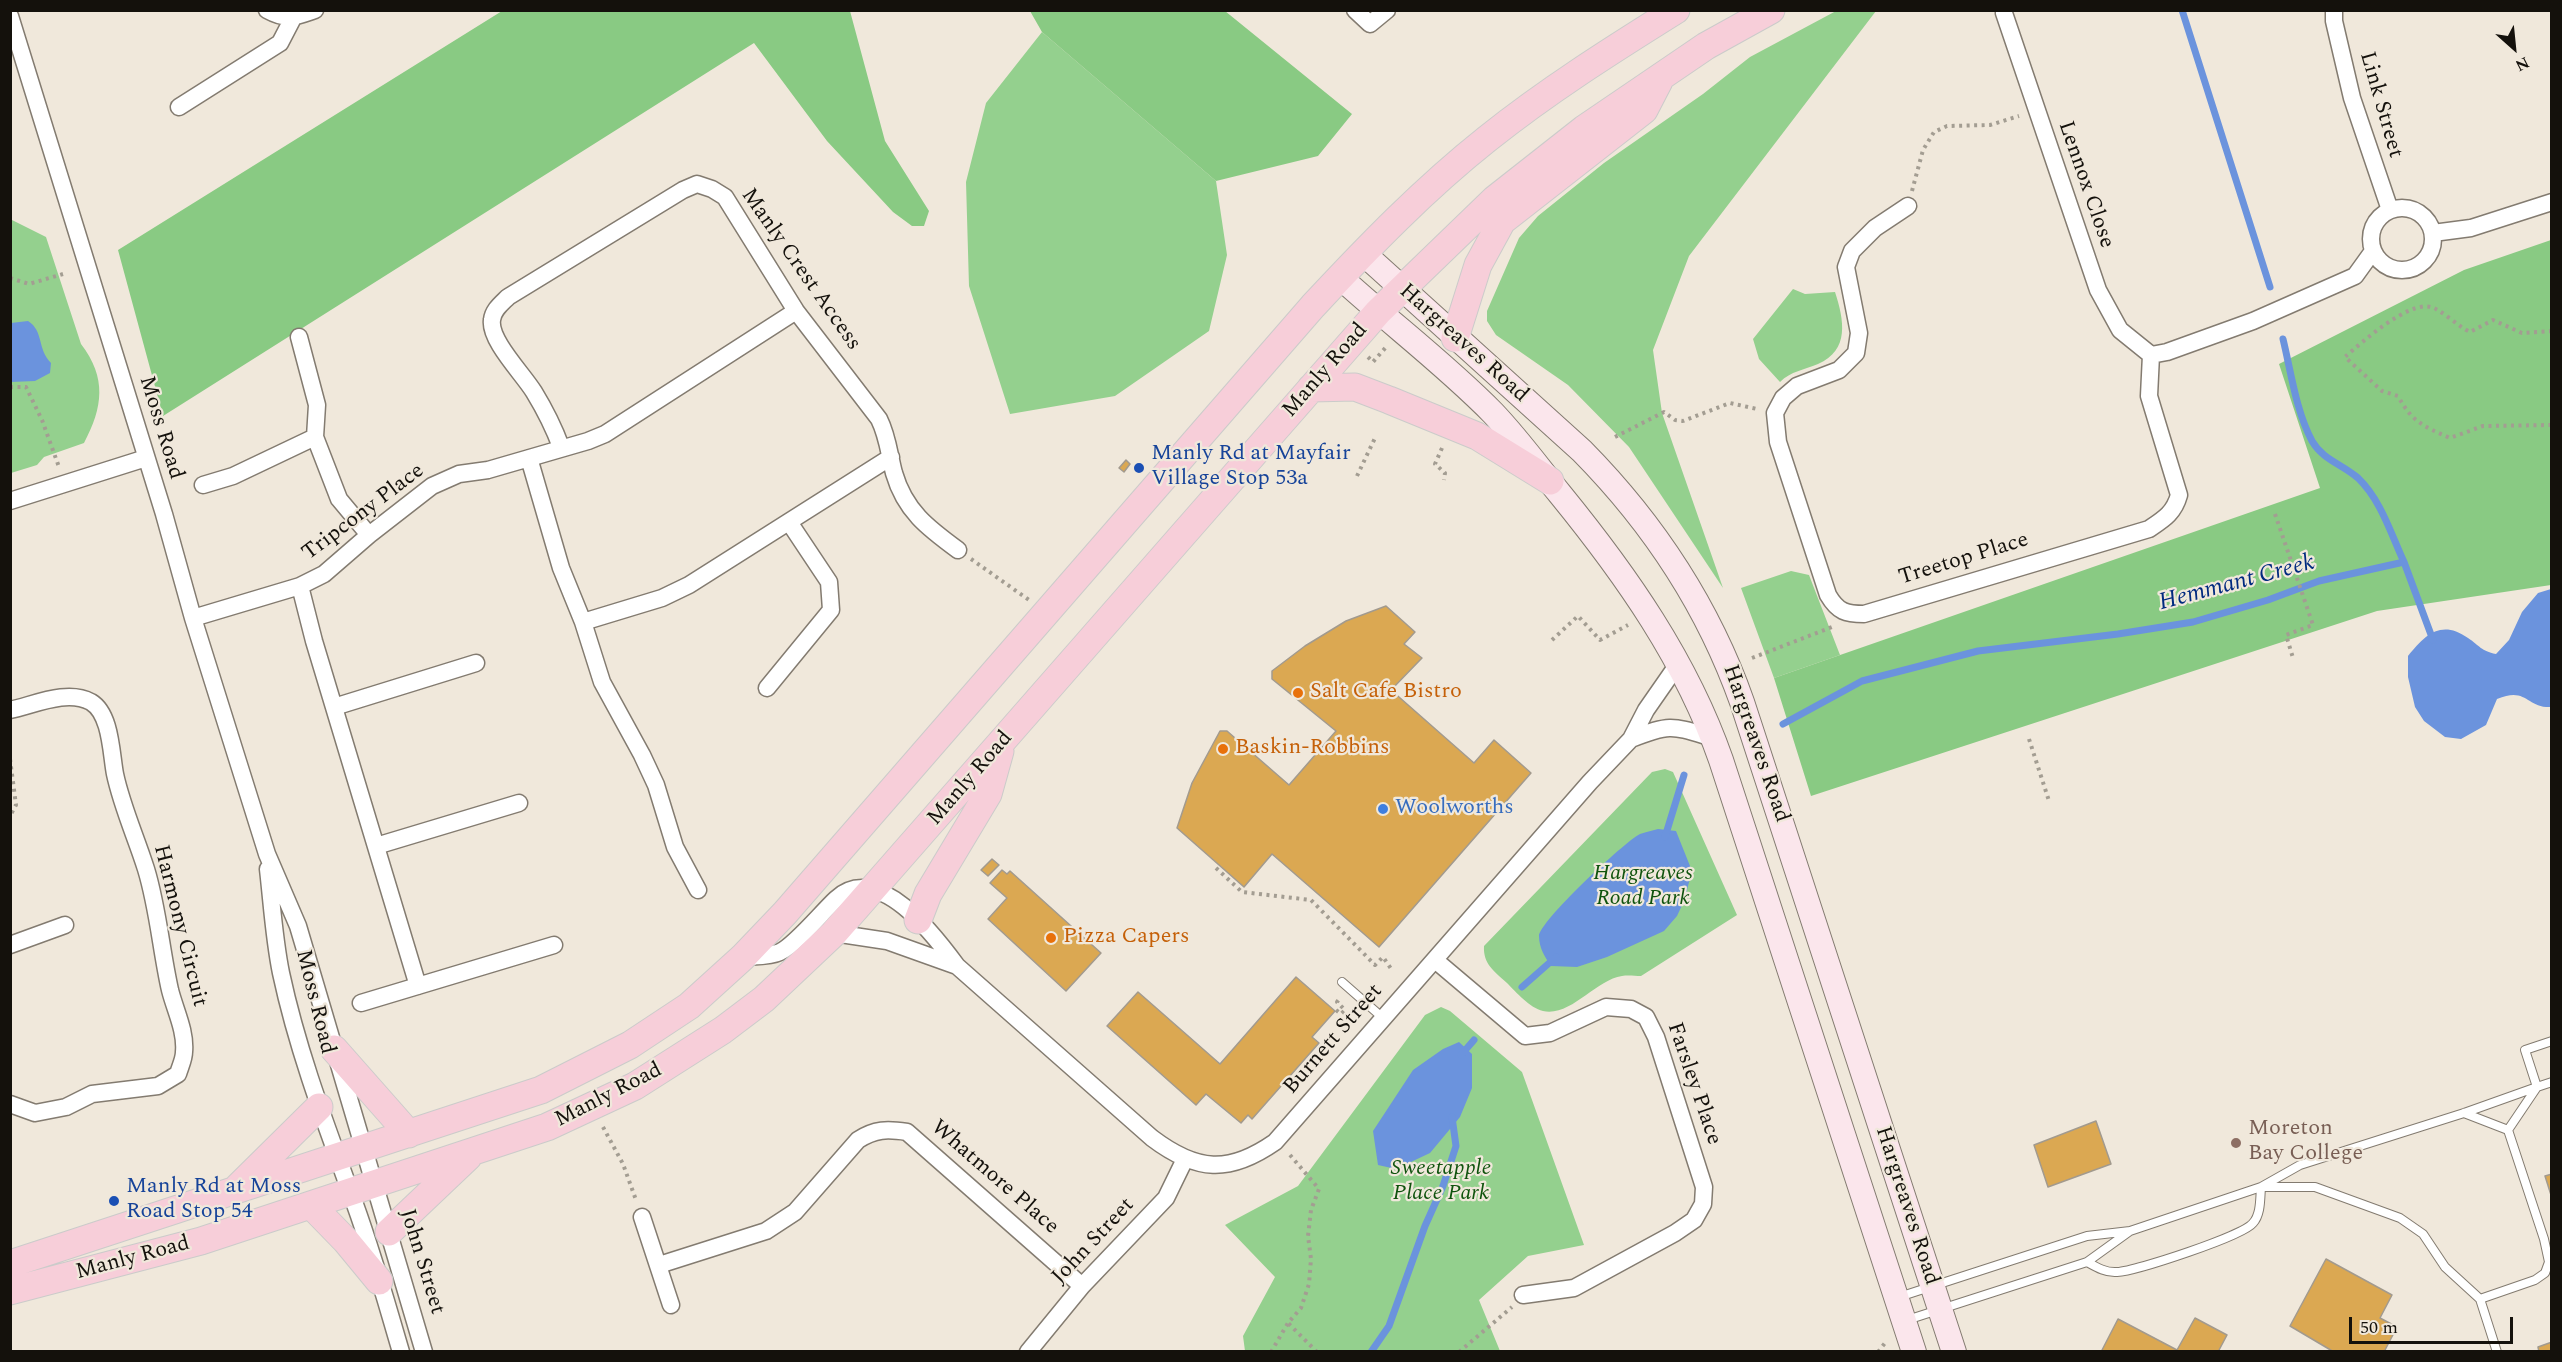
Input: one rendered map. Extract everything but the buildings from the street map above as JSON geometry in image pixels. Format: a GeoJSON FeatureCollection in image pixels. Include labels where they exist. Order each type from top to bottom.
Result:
{"type":"FeatureCollection","features":[{"type":"Feature","properties":{"kind":"main road","name":"Manly Road"},"geometry":{"type":"LineString","coordinates":[[10,1264],[541,1090],[630,1045],[689,1006],[743,957],[850,840],[1046,612],[1363,253],[1443,176],[1497,131],[1607,53],[1677,10]]}},
{"type":"Feature","properties":{"kind":"main road","name":"Manly Road"},"geometry":{"type":"LineString","coordinates":[[10,1291],[201,1241],[547,1127],[635,1086],[747,1011],[800,966],[874,889],[1401,288],[1495,199],[1584,129],[1706,46],[1771,10]]}},
{"type":"Feature","properties":{"kind":"main road"},"geometry":{"type":"LineString","coordinates":[[1455,338],[1478,265],[1502,221],[1644,110],[1662,75]]}},
{"type":"Feature","properties":{"kind":"main road","name":"Hargreaves Road"},"geometry":{"type":"LineString","coordinates":[[1363,253],[1605,474],[1658,540],[1707,618],[1728,662],[1742,702],[1954,1352]]}},
{"type":"Feature","properties":{"kind":"main road","name":"Hargreaves Road"},"geometry":{"type":"LineString","coordinates":[[1340,277],[1493,413],[1591,533],[1642,603],[1678,664],[1713,738],[1914,1352]]}},
{"type":"Feature","properties":{"kind":"main road"},"geometry":{"type":"LineString","coordinates":[[1311,388],[1354,387],[1381,397],[1477,436],[1550,481]]}},
{"type":"Feature","properties":{"kind":"main road"},"geometry":{"type":"LineString","coordinates":[[918,920],[928,894],[988,794],[1002,744]]}},
{"type":"Feature","properties":{"kind":"main road"},"geometry":{"type":"LineString","coordinates":[[334,1049],[409,1134]]}},
{"type":"Feature","properties":{"kind":"main road"},"geometry":{"type":"LineString","coordinates":[[235,1190],[319,1107]]}},
{"type":"Feature","properties":{"kind":"main road"},"geometry":{"type":"LineString","coordinates":[[389,1232],[473,1152]]}},
{"type":"Feature","properties":{"kind":"main road"},"geometry":{"type":"LineString","coordinates":[[311,1205],[380,1281]]}},
{"type":"Feature","properties":{"kind":"street"},"geometry":{"type":"LineString","coordinates":[[267,10],[280,17],[293,18],[315,10]]}},
{"type":"Feature","properties":{"kind":"street"},"geometry":{"type":"LineString","coordinates":[[1355,10],[1370,24],[1387,10]]}},
{"type":"Feature","properties":{"kind":"street","name":"Link Street"},"geometry":{"type":"LineString","coordinates":[[2334,10],[2334,21],[2352,98],[2390,210]]}},
{"type":"Feature","properties":{"kind":"street","name":"Lennox Close"},"geometry":{"type":"LineString","coordinates":[[2004,13],[2098,290],[2120,330],[2151,355]]}},
{"type":"Feature","properties":{"kind":"street","name":"Moss Road"},"geometry":{"type":"LineString","coordinates":[[10,16],[267,854],[298,926],[364,1148],[362,1188]]}},
{"type":"Feature","properties":{"kind":"street"},"geometry":{"type":"LineString","coordinates":[[179,107],[280,43],[293,18]]}},
{"type":"Feature","properties":{"kind":"street","name":"Manly Crest Access"},"geometry":{"type":"LineString","coordinates":[[561,447],[555,430],[534,392],[495,336],[492,321],[496,309],[508,297],[683,190],[697,184],[725,197],[796,311],[879,419],[887,435],[895,475],[905,499],[922,523],[958,550]]}},
{"type":"Feature","properties":{"kind":"street"},"geometry":{"type":"LineString","coordinates":[[2433,233],[2471,228],[2552,202]]}},
{"type":"Feature","properties":{"kind":"street"},"geometry":{"type":"LineString","coordinates":[[1845,614],[1835,606],[1828,595],[1778,442],[1775,413],[1783,398],[1797,386],[1839,370],[1856,353],[1859,333],[1846,267],[1852,251],[1875,228],[1908,206]]}},
{"type":"Feature","properties":{"kind":"street"},"geometry":{"type":"LineString","coordinates":[[2403,208],[2417,211],[2427,220],[2433,233],[2433,248],[2429,255],[2425,261],[2412,269],[2404,271],[2389,268],[2377,258],[2373,251],[2372,231],[2379,218],[2390,210],[2403,208]]}},
{"type":"Feature","properties":{"kind":"street"},"geometry":{"type":"LineString","coordinates":[[2151,355],[2194,343],[2253,321],[2355,276],[2373,251]]}},
{"type":"Feature","properties":{"kind":"street","name":"Tripcony Place"},"geometry":{"type":"LineString","coordinates":[[193,618],[300,586],[324,574],[369,534],[432,486],[459,474],[488,470],[605,434],[796,311]]}},
{"type":"Feature","properties":{"kind":"street"},"geometry":{"type":"LineString","coordinates":[[299,337],[317,405],[315,437],[339,499],[369,534]]}},
{"type":"Feature","properties":{"kind":"street","name":"Treetop Place"},"geometry":{"type":"LineString","coordinates":[[1845,614],[1864,614],[2149,529],[2168,517],[2175,508],[2179,495],[2149,396],[2151,355]]}},
{"type":"Feature","properties":{"kind":"street"},"geometry":{"type":"LineString","coordinates":[[203,485],[233,476],[315,437]]}},
{"type":"Feature","properties":{"kind":"street"},"geometry":{"type":"LineString","coordinates":[[10,501],[146,458]]}},
{"type":"Feature","properties":{"kind":"street"},"geometry":{"type":"LineString","coordinates":[[529,458],[561,568],[583,622],[602,682],[656,785],[675,847],[698,890]]}},
{"type":"Feature","properties":{"kind":"street"},"geometry":{"type":"LineString","coordinates":[[583,622],[662,598],[689,585],[891,458]]}},
{"type":"Feature","properties":{"kind":"street"},"geometry":{"type":"LineString","coordinates":[[767,688],[831,610],[829,582],[789,522]]}},
{"type":"Feature","properties":{"kind":"street"},"geometry":{"type":"LineString","coordinates":[[300,586],[418,986]]}},
{"type":"Feature","properties":{"kind":"street"},"geometry":{"type":"LineString","coordinates":[[334,707],[476,663]]}},
{"type":"Feature","properties":{"kind":"street","name":"Burnett Street"},"geometry":{"type":"LineString","coordinates":[[874,889],[888,895],[918,920],[936,937],[957,966],[1170,1152],[1210,1166],[1234,1164],[1256,1155],[1275,1142],[1590,782],[1631,739],[1646,710],[1678,664]]}},
{"type":"Feature","properties":{"kind":"street","name":"Harmony Circuit"},"geometry":{"type":"LineString","coordinates":[[10,710],[54,699],[73,697],[92,702],[104,717],[121,799],[146,868],[155,903],[161,945],[180,1023],[184,1052],[178,1074],[158,1086],[92,1094],[66,1107],[35,1113],[10,1104]]}},
{"type":"Feature","properties":{"kind":"street"},"geometry":{"type":"LineString","coordinates":[[1631,739],[1657,728],[1670,726],[1713,738]]}},
{"type":"Feature","properties":{"kind":"street"},"geometry":{"type":"LineString","coordinates":[[376,846],[519,803]]}},
{"type":"Feature","properties":{"kind":"street","name":"Moss Road"},"geometry":{"type":"LineString","coordinates":[[267,854],[274,926],[282,974],[319,1107],[337,1157],[362,1188]]}},
{"type":"Feature","properties":{"kind":"street"},"geometry":{"type":"LineString","coordinates":[[743,957],[779,953],[838,897],[850,890],[874,889]]}},
{"type":"Feature","properties":{"kind":"street"},"geometry":{"type":"LineString","coordinates":[[10,945],[66,925]]}},
{"type":"Feature","properties":{"kind":"street","name":"Burnett Street"},"geometry":{"type":"LineString","coordinates":[[834,933],[886,941],[957,966]]}},
{"type":"Feature","properties":{"kind":"street"},"geometry":{"type":"LineString","coordinates":[[361,1003],[554,945]]}},
{"type":"Feature","properties":{"kind":"street","name":"Farsley Place"},"geometry":{"type":"LineString","coordinates":[[1435,960],[1525,1036],[1550,1034],[1606,1007],[1631,1009],[1646,1017],[1656,1037],[1704,1186],[1703,1204],[1694,1221],[1675,1233],[1574,1288],[1523,1295]]}},
{"type":"Feature","properties":{"kind":"street","name":"Whatmore Place"},"geometry":{"type":"LineString","coordinates":[[659,1265],[766,1231],[795,1212],[858,1140],[885,1128],[907,1132],[1082,1286]]}},
{"type":"Feature","properties":{"kind":"street","name":"John Street"},"geometry":{"type":"LineString","coordinates":[[1028,1352],[1082,1286],[1167,1198],[1185,1159]]}},
{"type":"Feature","properties":{"kind":"street","name":"John Street"},"geometry":{"type":"LineString","coordinates":[[362,1188],[389,1232],[424,1352]]}},
{"type":"Feature","properties":{"kind":"street","name":"John Street"},"geometry":{"type":"LineString","coordinates":[[362,1188],[380,1281],[401,1352]]}},
{"type":"Feature","properties":{"kind":"street"},"geometry":{"type":"LineString","coordinates":[[642,1217],[671,1305]]}},
{"type":"Feature","properties":{"kind":"lane"},"geometry":{"type":"LineString","coordinates":[[1342,982],[1383,1018]]}},
{"type":"Feature","properties":{"kind":"lane"},"geometry":{"type":"LineString","coordinates":[[2537,1087],[2525,1050],[2552,1041]]}},
{"type":"Feature","properties":{"kind":"lane"},"geometry":{"type":"LineString","coordinates":[[1896,1298],[2087,1236],[2130,1231],[2261,1187],[2300,1166],[2552,1082]]}},
{"type":"Feature","properties":{"kind":"lane"},"geometry":{"type":"LineString","coordinates":[[2508,1130],[2537,1087]]}},
{"type":"Feature","properties":{"kind":"lane"},"geometry":{"type":"LineString","coordinates":[[2464,1113],[2508,1130]]}},
{"type":"Feature","properties":{"kind":"lane"},"geometry":{"type":"LineString","coordinates":[[2480,1299],[2535,1280],[2545,1273],[2549,1262],[2544,1239],[2508,1130]]}},
{"type":"Feature","properties":{"kind":"lane"},"geometry":{"type":"LineString","coordinates":[[2087,1262],[2108,1271],[2127,1270],[2235,1235],[2254,1223],[2259,1214],[2261,1187]]}},
{"type":"Feature","properties":{"kind":"lane"},"geometry":{"type":"LineString","coordinates":[[2261,1187],[2315,1187],[2400,1218],[2423,1234],[2445,1267],[2480,1299],[2498,1352]]}},
{"type":"Feature","properties":{"kind":"lane"},"geometry":{"type":"LineString","coordinates":[[1903,1321],[2087,1262],[2130,1231]]}},
{"type":"Feature","properties":{"kind":"path"},"geometry":{"type":"LineString","coordinates":[[1908,206],[1923,150],[1934,132],[1947,126],[1990,125],[2036,111]]}},
{"type":"Feature","properties":{"kind":"path"},"geometry":{"type":"LineString","coordinates":[[10,278],[29,284],[63,274]]}},
{"type":"Feature","properties":{"kind":"path"},"geometry":{"type":"LineString","coordinates":[[2552,331],[2522,333],[2493,320],[2470,332],[2432,307],[2415,308],[2375,331],[2345,357],[2382,391],[2398,396],[2408,415],[2429,429],[2450,438],[2483,426],[2552,425]]}},
{"type":"Feature","properties":{"kind":"path"},"geometry":{"type":"LineString","coordinates":[[1368,357],[1373,362],[1387,346]]}},
{"type":"Feature","properties":{"kind":"path"},"geometry":{"type":"LineString","coordinates":[[10,387],[26,387],[42,420],[59,468]]}},
{"type":"Feature","properties":{"kind":"path"},"geometry":{"type":"LineString","coordinates":[[1615,437],[1664,412],[1675,420],[1683,420],[1730,403],[1775,413]]}},
{"type":"Feature","properties":{"kind":"path"},"geometry":{"type":"LineString","coordinates":[[1357,476],[1375,438]]}},
{"type":"Feature","properties":{"kind":"path"},"geometry":{"type":"LineString","coordinates":[[1443,445],[1435,464],[1445,473],[1443,480]]}},
{"type":"Feature","properties":{"kind":"path"},"geometry":{"type":"LineString","coordinates":[[2275,514],[2313,625],[2286,635],[2293,658]]}},
{"type":"Feature","properties":{"kind":"path"},"geometry":{"type":"LineString","coordinates":[[958,550],[1046,612]]}},
{"type":"Feature","properties":{"kind":"path"},"geometry":{"type":"LineString","coordinates":[[1752,658],[1834,626],[1845,614]]}},
{"type":"Feature","properties":{"kind":"path"},"geometry":{"type":"LineString","coordinates":[[1552,640],[1578,616],[1600,640],[1628,625]]}},
{"type":"Feature","properties":{"kind":"path"},"geometry":{"type":"LineString","coordinates":[[2030,739],[2049,801]]}},
{"type":"Feature","properties":{"kind":"path"},"geometry":{"type":"LineString","coordinates":[[10,759],[16,805],[10,816]]}},
{"type":"Feature","properties":{"kind":"path"},"geometry":{"type":"LineString","coordinates":[[1216,868],[1242,892],[1311,900],[1375,965],[1383,957],[1392,970]]}},
{"type":"Feature","properties":{"kind":"path"},"geometry":{"type":"LineString","coordinates":[[1336,1010],[1341,1014],[1345,1010],[1337,1002]]}},
{"type":"Feature","properties":{"kind":"path"},"geometry":{"type":"LineString","coordinates":[[603,1127],[623,1164],[642,1217]]}},
{"type":"Feature","properties":{"kind":"path"},"geometry":{"type":"LineString","coordinates":[[1271,1352],[1288,1323],[1301,1308],[1310,1284],[1311,1259],[1308,1236],[1311,1210],[1319,1189],[1290,1155]]}},
{"type":"Feature","properties":{"kind":"path"},"geometry":{"type":"LineString","coordinates":[[1459,1352],[1506,1314],[1523,1295]]}},
{"type":"Feature","properties":{"kind":"path"},"geometry":{"type":"LineString","coordinates":[[1288,1323],[1317,1352]]}},
{"type":"Feature","properties":{"kind":"path"},"geometry":{"type":"LineString","coordinates":[[1878,1352],[1885,1343]]}},
{"type":"Feature","properties":{"kind":"green space"},"geometry":{"type":"Polygon","coordinates":[[[502,11],[850,11],[885,141],[929,211],[924,226],[912,226],[893,212],[827,141],[754,43],[163,416],[118,250],[502,11]]]}},
{"type":"Feature","properties":{"kind":"green space"},"geometry":{"type":"Polygon","coordinates":[[[1030,11],[1225,11],[1352,114],[1318,156],[1216,181],[1042,32],[1030,11]]]}},
{"type":"Feature","properties":{"kind":"green space"},"geometry":{"type":"Polygon","coordinates":[[[1836,11],[1876,11],[1689,256],[1653,350],[1662,413],[1723,588],[1629,447],[1568,385],[1496,335],[1487,321],[1487,311],[1519,238],[1538,216],[1604,163],[1703,94],[1750,57],[1836,11]]]}},
{"type":"Feature","properties":{"kind":"green space"},"geometry":{"type":"Polygon","coordinates":[[[1042,32],[1216,181],[1227,255],[1209,331],[1115,396],[1010,414],[969,286],[966,182],[986,103],[1042,32]]]}},
{"type":"Feature","properties":{"kind":"green space"},"geometry":{"type":"Polygon","coordinates":[[[10,219],[46,237],[81,344],[95,369],[99,393],[95,417],[84,443],[44,457],[37,465],[11,473],[10,219]]]}},
{"type":"Feature","properties":{"kind":"green space"},"geometry":{"type":"Polygon","coordinates":[[[2551,240],[2551,585],[2377,611],[1811,796],[1774,678],[2320,488],[2279,364],[2464,270],[2551,240]]]}},
{"type":"Feature","properties":{"kind":"green space"},"geometry":{"type":"Polygon","coordinates":[[[1793,289],[1805,294],[1835,292],[1841,313],[1842,333],[1835,351],[1828,358],[1793,373],[1780,382],[1759,359],[1753,339],[1793,289]]]}},
{"type":"Feature","properties":{"kind":"green space"},"geometry":{"type":"Polygon","coordinates":[[[1791,571],[1809,575],[1840,655],[1774,678],[1741,588],[1791,571]]]}},
{"type":"Feature","properties":{"kind":"green space","name":"Hargreaves Road Park"},"geometry":{"type":"Polygon","coordinates":[[[1665,769],[1673,772],[1737,915],[1641,976],[1612,979],[1563,1009],[1543,1011],[1533,1007],[1490,967],[1485,958],[1484,946],[1652,772],[1665,769]]]}},
{"type":"Feature","properties":{"kind":"green space","name":"Sweetapple Place Park"},"geometry":{"type":"Polygon","coordinates":[[[1441,1007],[1450,1011],[1522,1072],[1584,1245],[1528,1256],[1479,1300],[1500,1351],[1245,1351],[1243,1336],[1275,1277],[1225,1225],[1298,1186],[1425,1015],[1441,1007]]]}},
{"type":"Feature","properties":{"kind":"water"},"geometry":{"type":"Polygon","coordinates":[[[28,321],[39,335],[44,352],[51,363],[50,373],[35,381],[11,382],[11,323],[28,321]]]}},
{"type":"Feature","properties":{"kind":"water"},"geometry":{"type":"Polygon","coordinates":[[[2551,589],[2551,707],[2536,704],[2515,695],[2497,699],[2486,725],[2461,739],[2445,737],[2424,721],[2415,707],[2408,677],[2408,656],[2421,642],[2434,632],[2450,630],[2458,632],[2484,650],[2496,654],[2509,640],[2522,612],[2538,593],[2551,589]]]}},
{"type":"Feature","properties":{"kind":"water"},"geometry":{"type":"Polygon","coordinates":[[[1658,829],[1676,831],[1692,871],[1684,901],[1677,916],[1664,931],[1607,957],[1577,967],[1551,966],[1541,948],[1539,936],[1553,915],[1601,866],[1631,840],[1640,834],[1658,829]]]}},
{"type":"Feature","properties":{"kind":"water"},"geometry":{"type":"Polygon","coordinates":[[[1459,1042],[1472,1054],[1472,1088],[1460,1117],[1430,1153],[1396,1169],[1378,1165],[1373,1131],[1413,1070],[1443,1049],[1459,1042]]]}},
{"type":"Feature","properties":{"kind":"waterway"},"geometry":{"type":"LineString","coordinates":[[2182,10],[2270,287]]}},
{"type":"Feature","properties":{"kind":"waterway"},"geometry":{"type":"LineString","coordinates":[[2283,339],[2298,404],[2312,441],[2322,453],[2358,478],[2373,496],[2404,562]]}},
{"type":"Feature","properties":{"kind":"waterway","name":"Hemmant Creek"},"geometry":{"type":"LineString","coordinates":[[1783,724],[1862,681],[1978,651],[2118,634],[2193,622],[2268,600],[2319,581],[2404,562],[2433,640]]}},
{"type":"Feature","properties":{"kind":"waterway","name":"Hemmant Creek"},"geometry":{"type":"LineString","coordinates":[[1665,837],[1684,775]]}},
{"type":"Feature","properties":{"kind":"waterway","name":"Hemmant Creek"},"geometry":{"type":"LineString","coordinates":[[1522,987],[1556,957]]}},
{"type":"Feature","properties":{"kind":"waterway","name":"Hemmant Creek"},"geometry":{"type":"LineString","coordinates":[[1461,1055],[1474,1040]]}},
{"type":"Feature","properties":{"kind":"waterway","name":"Hemmant Creek"},"geometry":{"type":"LineString","coordinates":[[1371,1352],[1389,1326],[1425,1226],[1443,1186],[1456,1146],[1452,1117]]}},
{"type":"Feature","properties":{"kind":"place","name":"Manly Rd at Mayfair Village Stop 53a"},"geometry":{"type":"Point","coordinates":[1139,468]}},
{"type":"Feature","properties":{"kind":"place","name":"Salt Cafe Bistro"},"geometry":{"type":"Point","coordinates":[1298,693]}},
{"type":"Feature","properties":{"kind":"place","name":"Baskin-Robbins"},"geometry":{"type":"Point","coordinates":[1223,749]}},
{"type":"Feature","properties":{"kind":"place","name":"Woolworths"},"geometry":{"type":"Point","coordinates":[1383,809]}},
{"type":"Feature","properties":{"kind":"place","name":"Pizza Capers"},"geometry":{"type":"Point","coordinates":[1051,938]}},
{"type":"Feature","properties":{"kind":"place","name":"Moreton Bay College"},"geometry":{"type":"Point","coordinates":[2236,1143]}},
{"type":"Feature","properties":{"kind":"place","name":"Manly Rd at Moss Road Stop 54"},"geometry":{"type":"Point","coordinates":[114,1201]}}]}
